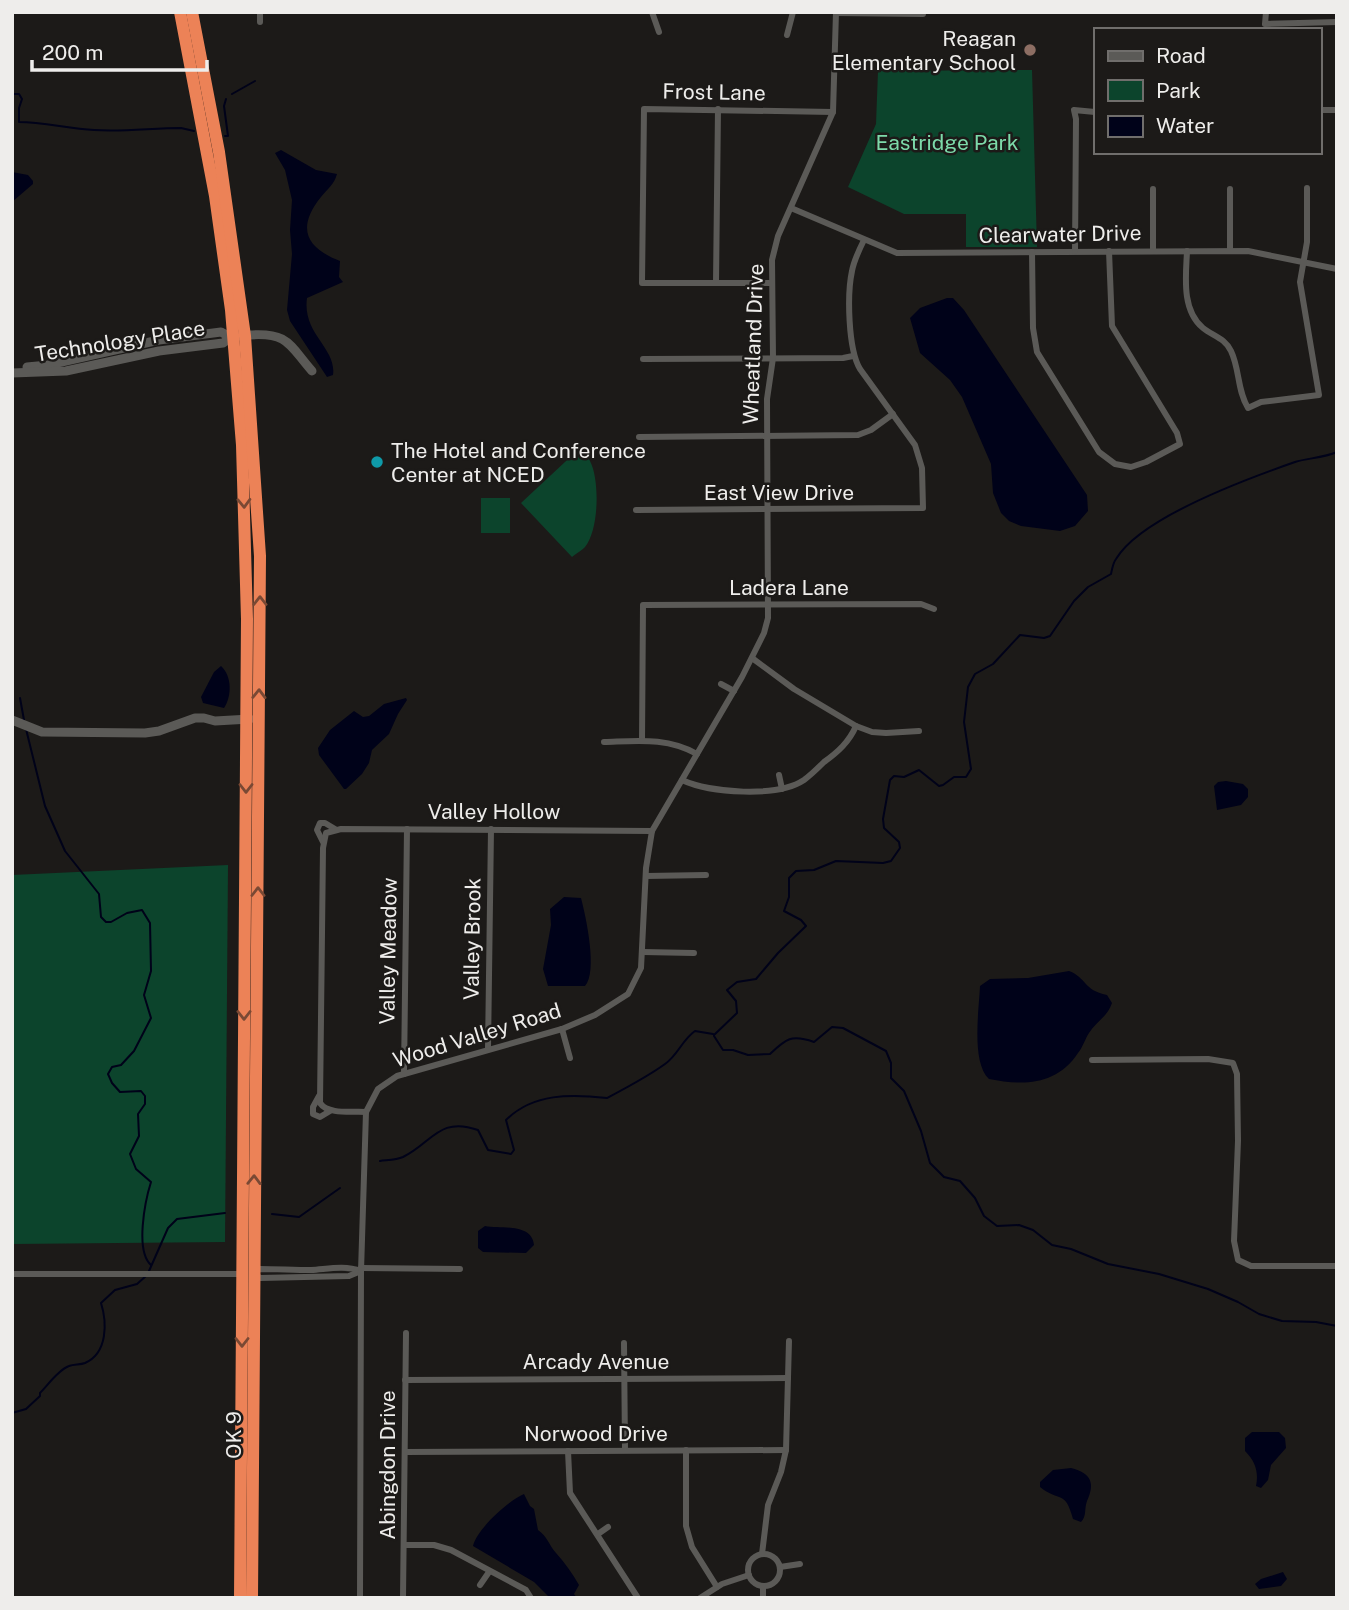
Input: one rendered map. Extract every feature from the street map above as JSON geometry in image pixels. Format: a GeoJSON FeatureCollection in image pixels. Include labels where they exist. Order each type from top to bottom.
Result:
{"type":"FeatureCollection","features":[{"type":"Feature","properties":{"kind":"highway","name":"OK 9"},"geometry":{"type":"LineString","coordinates":[[180,12],[215,196],[236,336]]}},
{"type":"Feature","properties":{"kind":"highway","name":"OK 9"},"geometry":{"type":"LineString","coordinates":[[192,12],[219,152],[236,336],[253,719],[248,1273],[240,1598]]}},
{"type":"Feature","properties":{"kind":"highway","name":"OK 9"},"geometry":{"type":"LineString","coordinates":[[248,1273],[251,1598]]}},
{"type":"Feature","properties":{"kind":"street"},"geometry":{"type":"LineString","coordinates":[[260,12],[260,22]]}},
{"type":"Feature","properties":{"kind":"street"},"geometry":{"type":"LineString","coordinates":[[652,12],[659,32]]}},
{"type":"Feature","properties":{"kind":"street"},"geometry":{"type":"LineString","coordinates":[[787,35],[793,12]]}},
{"type":"Feature","properties":{"kind":"street"},"geometry":{"type":"LineString","coordinates":[[836,13],[923,12]]}},
{"type":"Feature","properties":{"kind":"street"},"geometry":{"type":"LineString","coordinates":[[1266,12],[1265,24],[1337,22]]}},
{"type":"Feature","properties":{"kind":"street","name":"Wheatland Drive"},"geometry":{"type":"LineString","coordinates":[[768,605],[768,391],[773,358],[774,247],[833,112],[836,13]]}},
{"type":"Feature","properties":{"kind":"street","name":"Frost Lane"},"geometry":{"type":"LineString","coordinates":[[716,283],[642,283],[644,108],[833,112]]}},
{"type":"Feature","properties":{"kind":"street"},"geometry":{"type":"LineString","coordinates":[[718,109],[716,283],[772,283]]}},
{"type":"Feature","properties":{"kind":"street"},"geometry":{"type":"LineString","coordinates":[[1076,251],[1074,110],[1094,112]]}},
{"type":"Feature","properties":{"kind":"street"},"geometry":{"type":"LineString","coordinates":[[1186,251],[1189,308],[1201,327],[1228,346],[1235,364],[1241,396],[1248,408],[1261,402],[1319,395],[1300,282],[1308,236],[1307,188]]}},
{"type":"Feature","properties":{"kind":"street"},"geometry":{"type":"LineString","coordinates":[[1153,189],[1153,251]]}},
{"type":"Feature","properties":{"kind":"street"},"geometry":{"type":"LineString","coordinates":[[1230,189],[1230,251]]}},
{"type":"Feature","properties":{"kind":"street","name":"Clearwater Drive"},"geometry":{"type":"LineString","coordinates":[[792,208],[890,251],[904,254],[1230,251],[1254,252],[1337,269]]}},
{"type":"Feature","properties":{"kind":"street"},"geometry":{"type":"LineString","coordinates":[[639,437],[858,435],[871,430],[893,414],[853,356],[851,272],[864,240]]}},
{"type":"Feature","properties":{"kind":"street"},"geometry":{"type":"LineString","coordinates":[[1032,252],[1032,328],[1037,352],[1099,452],[1111,462],[1131,467],[1180,444],[1177,433],[1112,326],[1109,251]]}},
{"type":"Feature","properties":{"kind":"street","name":"Technology Place"},"geometry":{"type":"LineString","coordinates":[[12,370],[48,365],[159,340],[221,332],[236,336],[262,334],[284,340],[297,350],[312,371]]}},
{"type":"Feature","properties":{"kind":"street"},"geometry":{"type":"LineString","coordinates":[[643,359],[853,356]]}},
{"type":"Feature","properties":{"kind":"street","name":"East View Drive"},"geometry":{"type":"LineString","coordinates":[[636,510],[923,509],[922,468],[918,452],[893,414]]}},
{"type":"Feature","properties":{"kind":"street","name":"Ladera Lane"},"geometry":{"type":"LineString","coordinates":[[642,741],[643,605],[921,604],[934,609]]}},
{"type":"Feature","properties":{"kind":"street","name":"Wood Valley Road"},"geometry":{"type":"LineString","coordinates":[[366,1112],[378,1089],[390,1080],[562,1029],[595,1015],[628,995],[641,968],[646,876],[652,831],[752,658],[764,633],[768,605]]}},
{"type":"Feature","properties":{"kind":"street"},"geometry":{"type":"LineString","coordinates":[[752,658],[794,689],[856,726],[879,732],[919,731]]}},
{"type":"Feature","properties":{"kind":"street"},"geometry":{"type":"LineString","coordinates":[[721,684],[734,691]]}},
{"type":"Feature","properties":{"kind":"street"},"geometry":{"type":"LineString","coordinates":[[15,722],[42,732],[145,733],[195,718],[215,721],[253,719]]}},
{"type":"Feature","properties":{"kind":"street"},"geometry":{"type":"LineString","coordinates":[[682,780],[727,791],[782,789],[804,780],[838,752],[856,726]]}},
{"type":"Feature","properties":{"kind":"street"},"geometry":{"type":"LineString","coordinates":[[604,741],[674,743],[697,754]]}},
{"type":"Feature","properties":{"kind":"street"},"geometry":{"type":"LineString","coordinates":[[779,775],[782,789]]}},
{"type":"Feature","properties":{"kind":"street"},"geometry":{"type":"LineString","coordinates":[[323,842],[317,830],[320,823],[325,823],[335,830]]}},
{"type":"Feature","properties":{"kind":"street","name":"Valley Meadow"},"geometry":{"type":"LineString","coordinates":[[404,1074],[407,829]]}},
{"type":"Feature","properties":{"kind":"street","name":"Valley Brook"},"geometry":{"type":"LineString","coordinates":[[488,1049],[491,829]]}},
{"type":"Feature","properties":{"kind":"street"},"geometry":{"type":"LineString","coordinates":[[335,830],[326,833],[323,842],[319,1096],[323,1107],[331,1110],[366,1112],[361,1270],[360,1598]]}},
{"type":"Feature","properties":{"kind":"street","name":"Valley Hollow"},"geometry":{"type":"LineString","coordinates":[[335,830],[652,831]]}},
{"type":"Feature","properties":{"kind":"street"},"geometry":{"type":"LineString","coordinates":[[646,876],[706,875]]}},
{"type":"Feature","properties":{"kind":"street"},"geometry":{"type":"LineString","coordinates":[[643,952],[694,953]]}},
{"type":"Feature","properties":{"kind":"street"},"geometry":{"type":"LineString","coordinates":[[562,1029],[570,1058]]}},
{"type":"Feature","properties":{"kind":"street"},"geometry":{"type":"LineString","coordinates":[[1092,1060],[1208,1059],[1233,1063],[1237,1074],[1238,1141],[1234,1248],[1241,1262],[1260,1266],[1337,1265]]}},
{"type":"Feature","properties":{"kind":"street"},"geometry":{"type":"LineString","coordinates":[[319,1096],[313,1107],[313,1114],[320,1117],[331,1110]]}},
{"type":"Feature","properties":{"kind":"street"},"geometry":{"type":"LineString","coordinates":[[12,1274],[248,1273],[260,1269],[311,1270],[337,1267],[361,1270],[460,1269]]}},
{"type":"Feature","properties":{"kind":"street","name":"Abingdon Drive"},"geometry":{"type":"LineString","coordinates":[[404,1598],[406,1333]]}},
{"type":"Feature","properties":{"kind":"street"},"geometry":{"type":"LineString","coordinates":[[762,1554],[768,1505],[786,1450],[789,1341]]}},
{"type":"Feature","properties":{"kind":"street"},"geometry":{"type":"LineString","coordinates":[[624,1343],[625,1450]]}},
{"type":"Feature","properties":{"kind":"street","name":"Arcady Avenue"},"geometry":{"type":"LineString","coordinates":[[405,1380],[788,1378]]}},
{"type":"Feature","properties":{"kind":"street"},"geometry":{"type":"LineString","coordinates":[[686,1450],[686,1526],[692,1547],[718,1587]]}},
{"type":"Feature","properties":{"kind":"street","name":"Norwood Drive"},"geometry":{"type":"LineString","coordinates":[[405,1452],[786,1450]]}},
{"type":"Feature","properties":{"kind":"street"},"geometry":{"type":"LineString","coordinates":[[568,1451],[570,1493],[638,1598]]}},
{"type":"Feature","properties":{"kind":"street"},"geometry":{"type":"LineString","coordinates":[[598,1534],[608,1527]]}},
{"type":"Feature","properties":{"kind":"street"},"geometry":{"type":"LineString","coordinates":[[404,1545],[434,1545],[451,1550],[526,1590],[531,1598]]}},
{"type":"Feature","properties":{"kind":"street"},"geometry":{"type":"LineString","coordinates":[[762,1554],[772,1556],[779,1567],[773,1583],[763,1586],[754,1583],[749,1575],[750,1562],[762,1554]]}},
{"type":"Feature","properties":{"kind":"street"},"geometry":{"type":"LineString","coordinates":[[779,1567],[800,1564]]}},
{"type":"Feature","properties":{"kind":"street"},"geometry":{"type":"LineString","coordinates":[[480,1585],[489,1572]]}},
{"type":"Feature","properties":{"kind":"street"},"geometry":{"type":"LineString","coordinates":[[700,1598],[718,1587],[749,1575]]}},
{"type":"Feature","properties":{"kind":"street"},"geometry":{"type":"LineString","coordinates":[[763,1586],[763,1598]]}},
{"type":"Feature","properties":{"kind":"green space","name":"Eastridge Park"},"geometry":{"type":"Polygon","coordinates":[[[1032,70],[1037,247],[966,247],[966,214],[904,214],[848,187],[876,124],[878,71],[1032,70]]]}},
{"type":"Feature","properties":{"kind":"green space"},"geometry":{"type":"Polygon","coordinates":[[[580,448],[593,469],[597,492],[590,539],[585,547],[572,557],[521,503],[580,448]]]}},
{"type":"Feature","properties":{"kind":"green space"},"geometry":{"type":"Polygon","coordinates":[[[481,498],[510,498],[510,533],[481,533],[481,498]]]}},
{"type":"Feature","properties":{"kind":"green space"},"geometry":{"type":"Polygon","coordinates":[[[228,865],[225,1242],[12,1244],[12,875],[228,865]]]}},
{"type":"Feature","properties":{"kind":"water"},"geometry":{"type":"Polygon","coordinates":[[[281,150],[316,170],[337,174],[313,208],[307,227],[312,243],[328,256],[340,261],[339,277],[343,282],[307,298],[310,321],[333,365],[333,375],[327,377],[290,321],[287,310],[292,254],[292,200],[285,170],[275,153],[281,150]]]}},
{"type":"Feature","properties":{"kind":"water"},"geometry":{"type":"Polygon","coordinates":[[[12,172],[28,175],[33,184],[12,202],[12,172]]]}},
{"type":"Feature","properties":{"kind":"water"},"geometry":{"type":"Polygon","coordinates":[[[953,298],[964,310],[1087,495],[1088,511],[1075,526],[1060,531],[1021,526],[1009,521],[1001,513],[993,493],[991,464],[962,397],[950,380],[920,353],[910,318],[920,308],[953,298]]]}},
{"type":"Feature","properties":{"kind":"water"},"geometry":{"type":"Polygon","coordinates":[[[221,666],[230,686],[224,708],[203,703],[201,697],[214,672],[221,666]]]}},
{"type":"Feature","properties":{"kind":"water"},"geometry":{"type":"Polygon","coordinates":[[[406,698],[389,734],[372,750],[369,763],[362,774],[344,789],[319,755],[318,748],[330,730],[354,711],[363,717],[369,716],[384,704],[406,698]]]}},
{"type":"Feature","properties":{"kind":"water"},"geometry":{"type":"Polygon","coordinates":[[[1218,782],[1243,784],[1248,789],[1248,797],[1241,805],[1217,810],[1214,786],[1218,782]]]}},
{"type":"Feature","properties":{"kind":"water"},"geometry":{"type":"Polygon","coordinates":[[[564,897],[581,898],[591,957],[589,979],[585,986],[548,986],[543,969],[551,925],[550,909],[564,897]]]}},
{"type":"Feature","properties":{"kind":"water"},"geometry":{"type":"Polygon","coordinates":[[[1069,971],[1093,990],[1107,995],[1112,1003],[1108,1012],[1089,1033],[1080,1051],[1060,1072],[1039,1081],[989,1079],[983,1071],[978,1048],[980,986],[990,979],[1028,978],[1069,971]]]}},
{"type":"Feature","properties":{"kind":"water"},"geometry":{"type":"Polygon","coordinates":[[[485,1226],[522,1230],[532,1238],[534,1245],[526,1253],[483,1252],[478,1248],[478,1231],[485,1226]]]}},
{"type":"Feature","properties":{"kind":"water"},"geometry":{"type":"Polygon","coordinates":[[[1252,1432],[1279,1432],[1285,1438],[1286,1448],[1271,1465],[1268,1480],[1261,1488],[1256,1486],[1255,1467],[1245,1451],[1245,1438],[1252,1432]]]}},
{"type":"Feature","properties":{"kind":"water"},"geometry":{"type":"Polygon","coordinates":[[[1071,1468],[1087,1476],[1091,1484],[1081,1522],[1073,1519],[1064,1500],[1040,1487],[1040,1482],[1053,1470],[1071,1468]]]}},
{"type":"Feature","properties":{"kind":"water"},"geometry":{"type":"Polygon","coordinates":[[[524,1494],[534,1509],[538,1530],[579,1585],[574,1594],[577,1598],[550,1598],[534,1582],[473,1546],[480,1532],[494,1516],[524,1494]]]}},
{"type":"Feature","properties":{"kind":"water"},"geometry":{"type":"Polygon","coordinates":[[[1283,1572],[1287,1579],[1281,1586],[1259,1589],[1255,1584],[1261,1579],[1283,1572]]]}},
{"type":"Feature","properties":{"kind":"waterway"},"geometry":{"type":"LineString","coordinates":[[232,94],[255,81]]}},
{"type":"Feature","properties":{"kind":"waterway"},"geometry":{"type":"LineString","coordinates":[[12,94],[19,94],[22,99],[19,122],[94,130],[181,128],[194,131]]}},
{"type":"Feature","properties":{"kind":"waterway"},"geometry":{"type":"LineString","coordinates":[[225,136],[228,136],[224,106],[226,99]]}},
{"type":"Feature","properties":{"kind":"waterway"},"geometry":{"type":"LineString","coordinates":[[714,1035],[737,1013],[736,1001],[727,990],[737,982],[756,979],[806,926],[801,920],[784,911],[789,897],[789,878],[796,871],[814,870],[836,861],[891,861],[900,848],[899,842],[884,828],[883,819],[890,780],[894,776],[904,777],[919,770],[939,786],[954,777],[966,777],[971,769],[964,722],[968,687],[975,674],[993,664],[1020,635],[1044,638],[1050,636],[1074,601],[1088,587],[1111,574],[1116,559],[1129,543],[1148,528],[1171,514],[1251,478],[1295,462],[1337,452]]}},
{"type":"Feature","properties":{"kind":"waterway"},"geometry":{"type":"LineString","coordinates":[[20,698],[24,720]]}},
{"type":"Feature","properties":{"kind":"waterway"},"geometry":{"type":"LineString","coordinates":[[26,729],[45,806],[65,851],[99,894],[101,917],[106,922],[111,922],[127,913],[142,910],[150,923],[151,971],[144,995],[151,1018],[134,1051],[121,1065],[112,1067],[108,1074],[120,1092],[141,1091],[145,1096],[145,1104],[138,1114],[139,1136],[130,1154],[136,1169],[151,1182],[142,1238],[143,1249],[151,1265]]}},
{"type":"Feature","properties":{"kind":"waterway"},"geometry":{"type":"LineString","coordinates":[[714,1036],[723,1050],[748,1055],[770,1054],[789,1039],[800,1038],[814,1042],[832,1027],[843,1028],[886,1051],[891,1063],[891,1078],[904,1091],[921,1131],[930,1163],[944,1177],[960,1181],[975,1198],[984,1216],[997,1226],[1019,1225],[1033,1230],[1052,1245],[1071,1249],[1108,1264],[1159,1274],[1208,1289],[1259,1314],[1282,1321],[1337,1326]]}},
{"type":"Feature","properties":{"kind":"waterway"},"geometry":{"type":"LineString","coordinates":[[380,1161],[403,1157],[437,1133],[454,1126],[478,1130],[488,1150],[511,1154],[514,1150],[506,1120],[517,1111],[553,1097],[607,1098],[665,1064],[695,1031],[713,1034]]}},
{"type":"Feature","properties":{"kind":"waterway"},"geometry":{"type":"LineString","coordinates":[[272,1214],[299,1217],[340,1188]]}},
{"type":"Feature","properties":{"kind":"waterway"},"geometry":{"type":"LineString","coordinates":[[149,1271],[168,1228],[177,1219],[225,1213]]}},
{"type":"Feature","properties":{"kind":"waterway"},"geometry":{"type":"LineString","coordinates":[[12,1413],[26,1409],[65,1368],[93,1358],[102,1345],[104,1336],[101,1303],[115,1290],[137,1284],[146,1276]]}},
{"type":"Feature","properties":{"kind":"place","name":"Reagan Elementary School"},"geometry":{"type":"Point","coordinates":[1030,50]}},
{"type":"Feature","properties":{"kind":"place","name":"The Hotel and Conference Center at NCED"},"geometry":{"type":"Point","coordinates":[377,462]}}]}
